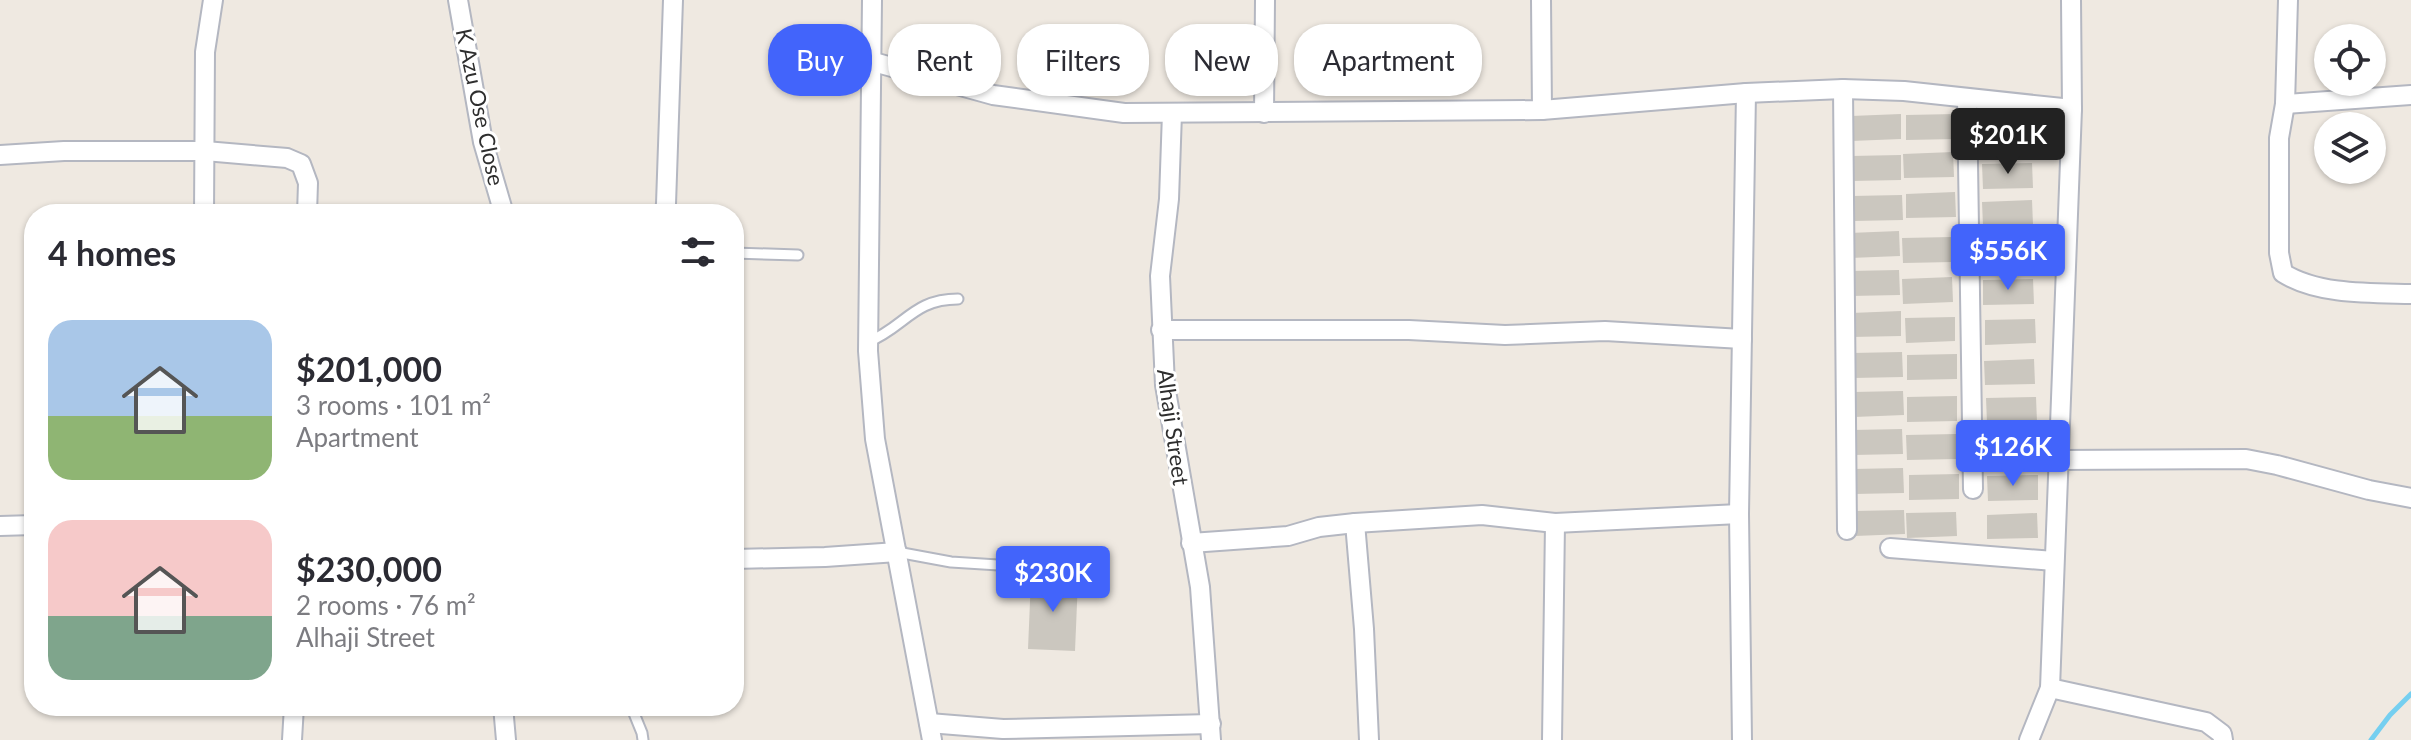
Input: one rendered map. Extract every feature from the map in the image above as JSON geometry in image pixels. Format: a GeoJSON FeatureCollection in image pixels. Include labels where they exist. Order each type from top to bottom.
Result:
{"type":"FeatureCollection","features":[{"type":"Feature","properties":{"kind":"street"},"geometry":{"type":"LineString","coordinates":[[204,204],[205,52],[213,0]]}},
{"type":"Feature","properties":{"kind":"street","name":"K Azu Ose Close"},"geometry":{"type":"LineString","coordinates":[[458,0],[483,142],[501,204]]}},
{"type":"Feature","properties":{"kind":"street"},"geometry":{"type":"LineString","coordinates":[[666,204],[673,0]]}},
{"type":"Feature","properties":{"kind":"street"},"geometry":{"type":"LineString","coordinates":[[871,24],[872,0]]}},
{"type":"Feature","properties":{"kind":"street"},"geometry":{"type":"LineString","coordinates":[[1264,113],[1265,0]]}},
{"type":"Feature","properties":{"kind":"street"},"geometry":{"type":"LineString","coordinates":[[1541,0],[1542,110]]}},
{"type":"Feature","properties":{"kind":"street"},"geometry":{"type":"LineString","coordinates":[[2029,740],[2050,688],[2072,109],[2071,0]]}},
{"type":"Feature","properties":{"kind":"street"},"geometry":{"type":"LineString","coordinates":[[2288,0],[2285,104],[2279,138],[2279,253],[2283,273],[2297,282],[2357,293],[2411,294]]}},
{"type":"Feature","properties":{"kind":"street"},"geometry":{"type":"LineString","coordinates":[[872,62],[993,95],[1124,113],[1542,110],[1746,93],[1843,89],[1904,91],[2072,109]]}},
{"type":"Feature","properties":{"kind":"street"},"geometry":{"type":"LineString","coordinates":[[1843,89],[1847,530]]}},
{"type":"Feature","properties":{"kind":"street"},"geometry":{"type":"LineString","coordinates":[[1742,740],[1739,514],[1746,93]]}},
{"type":"Feature","properties":{"kind":"street"},"geometry":{"type":"LineString","coordinates":[[2285,104],[2411,95]]}},
{"type":"Feature","properties":{"kind":"street"},"geometry":{"type":"LineString","coordinates":[[870,96],[868,342],[875,439],[931,732],[1003,729],[1211,732]]}},
{"type":"Feature","properties":{"kind":"street"},"geometry":{"type":"LineString","coordinates":[[1967,98],[1973,489]]}},
{"type":"Feature","properties":{"kind":"street","name":"Alhaji Street"},"geometry":{"type":"LineString","coordinates":[[1172,113],[1169,199],[1160,276],[1161,330],[1165,385],[1200,587],[1211,732]]}},
{"type":"Feature","properties":{"kind":"street"},"geometry":{"type":"LineString","coordinates":[[0,155],[64,151],[205,151],[287,158],[301,164],[308,183],[307,204]]}},
{"type":"Feature","properties":{"kind":"street"},"geometry":{"type":"LineString","coordinates":[[1161,330],[1409,330],[1505,335],[1605,331],[1742,339]]}},
{"type":"Feature","properties":{"kind":"street"},"geometry":{"type":"LineString","coordinates":[[2058,460],[2246,459],[2411,498]]}},
{"type":"Feature","properties":{"kind":"street"},"geometry":{"type":"LineString","coordinates":[[1191,543],[1288,536],[1319,527],[1355,523],[1482,515],[1555,523],[1739,514]]}},
{"type":"Feature","properties":{"kind":"street"},"geometry":{"type":"LineString","coordinates":[[1355,523],[1369,740]]}},
{"type":"Feature","properties":{"kind":"street"},"geometry":{"type":"LineString","coordinates":[[1552,740],[1555,523]]}},
{"type":"Feature","properties":{"kind":"street"},"geometry":{"type":"LineString","coordinates":[[0,526],[24,525]]}},
{"type":"Feature","properties":{"kind":"street"},"geometry":{"type":"LineString","coordinates":[[1890,548],[2054,561]]}},
{"type":"Feature","properties":{"kind":"street"},"geometry":{"type":"LineString","coordinates":[[744,559],[897,552]]}},
{"type":"Feature","properties":{"kind":"street"},"geometry":{"type":"LineString","coordinates":[[2050,688],[2206,722],[2222,734],[2223,740]]}},
{"type":"Feature","properties":{"kind":"street"},"geometry":{"type":"LineString","coordinates":[[292,740],[293,716]]}},
{"type":"Feature","properties":{"kind":"street"},"geometry":{"type":"LineString","coordinates":[[504,716],[506,740]]}},
{"type":"Feature","properties":{"kind":"lane"},"geometry":{"type":"LineString","coordinates":[[744,253],[798,255]]}},
{"type":"Feature","properties":{"kind":"lane"},"geometry":{"type":"LineString","coordinates":[[868,342],[884,336],[917,308],[943,299],[958,299]]}},
{"type":"Feature","properties":{"kind":"lane"},"geometry":{"type":"LineString","coordinates":[[897,552],[951,562],[1064,569]]}},
{"type":"Feature","properties":{"kind":"lane"},"geometry":{"type":"LineString","coordinates":[[635,716],[643,740]]}},
{"type":"Feature","properties":{"kind":"lane"},"geometry":{"type":"LineString","coordinates":[[1003,729],[1019,740]]}},
{"type":"Feature","properties":{"kind":"building"},"geometry":{"type":"Polygon","coordinates":[[[1901,114],[1901,139],[1851,141],[1851,116],[1901,114]]]}},
{"type":"Feature","properties":{"kind":"building"},"geometry":{"type":"Polygon","coordinates":[[[1955,114],[1956,139],[1906,140],[1906,115],[1955,114]]]}},
{"type":"Feature","properties":{"kind":"building"},"geometry":{"type":"Polygon","coordinates":[[[2032,127],[2033,152],[1983,153],[1983,128],[2032,127]]]}},
{"type":"Feature","properties":{"kind":"building"},"geometry":{"type":"Polygon","coordinates":[[[1953,152],[1954,177],[1904,178],[1903,154],[1953,152]]]}},
{"type":"Feature","properties":{"kind":"building"},"geometry":{"type":"Polygon","coordinates":[[[1901,155],[1901,180],[1851,181],[1851,156],[1901,155]]]}},
{"type":"Feature","properties":{"kind":"building"},"geometry":{"type":"Polygon","coordinates":[[[2032,163],[2033,188],[1983,189],[1982,164],[2032,163]]]}},
{"type":"Feature","properties":{"kind":"building"},"geometry":{"type":"Polygon","coordinates":[[[1955,192],[1956,217],[1906,218],[1906,194],[1955,192]]]}},
{"type":"Feature","properties":{"kind":"building"},"geometry":{"type":"Polygon","coordinates":[[[1902,195],[1903,220],[1853,221],[1852,196],[1902,195]]]}},
{"type":"Feature","properties":{"kind":"building"},"geometry":{"type":"Polygon","coordinates":[[[2032,200],[2033,225],[1983,226],[1982,202],[2032,200]]]}},
{"type":"Feature","properties":{"kind":"building"},"geometry":{"type":"Polygon","coordinates":[[[1899,231],[1900,256],[1850,258],[1849,233],[1899,231]]]}},
{"type":"Feature","properties":{"kind":"building"},"geometry":{"type":"Polygon","coordinates":[[[1952,237],[1953,262],[1903,263],[1902,238],[1952,237]]]}},
{"type":"Feature","properties":{"kind":"building"},"geometry":{"type":"Polygon","coordinates":[[[2032,239],[2032,264],[1982,265],[1981,240],[2032,239]]]}},
{"type":"Feature","properties":{"kind":"building"},"geometry":{"type":"Polygon","coordinates":[[[1899,270],[1900,295],[1850,296],[1849,271],[1899,270]]]}},
{"type":"Feature","properties":{"kind":"building"},"geometry":{"type":"Polygon","coordinates":[[[1952,277],[1953,302],[1903,304],[1902,279],[1952,277]]]}},
{"type":"Feature","properties":{"kind":"building"},"geometry":{"type":"Polygon","coordinates":[[[2033,279],[2034,304],[1983,305],[1983,280],[2033,279]]]}},
{"type":"Feature","properties":{"kind":"building"},"geometry":{"type":"Polygon","coordinates":[[[1901,311],[1901,336],[1851,337],[1851,313],[1901,311]]]}},
{"type":"Feature","properties":{"kind":"building"},"geometry":{"type":"Polygon","coordinates":[[[1955,317],[1955,341],[1906,343],[1905,318],[1955,317]]]}},
{"type":"Feature","properties":{"kind":"building"},"geometry":{"type":"Polygon","coordinates":[[[2035,319],[2036,343],[1985,345],[1985,320],[2035,319]]]}},
{"type":"Feature","properties":{"kind":"building"},"geometry":{"type":"Polygon","coordinates":[[[1902,352],[1903,377],[1853,378],[1852,353],[1902,352]]]}},
{"type":"Feature","properties":{"kind":"building"},"geometry":{"type":"Polygon","coordinates":[[[1957,354],[1957,379],[1907,380],[1907,355],[1957,354]]]}},
{"type":"Feature","properties":{"kind":"building"},"geometry":{"type":"Polygon","coordinates":[[[2034,359],[2035,384],[1985,385],[1984,361],[2034,359]]]}},
{"type":"Feature","properties":{"kind":"building"},"geometry":{"type":"Polygon","coordinates":[[[1903,391],[1904,415],[1854,417],[1853,392],[1903,391]]]}},
{"type":"Feature","properties":{"kind":"building"},"geometry":{"type":"Polygon","coordinates":[[[1957,396],[1957,421],[1907,422],[1907,397],[1957,396]]]}},
{"type":"Feature","properties":{"kind":"building"},"geometry":{"type":"Polygon","coordinates":[[[2036,397],[2037,422],[1987,423],[1986,398],[2036,397]]]}},
{"type":"Feature","properties":{"kind":"building"},"geometry":{"type":"Polygon","coordinates":[[[1902,429],[1903,454],[1853,455],[1852,430],[1902,429]]]}},
{"type":"Feature","properties":{"kind":"building"},"geometry":{"type":"Polygon","coordinates":[[[1956,434],[1957,459],[1907,460],[1906,435],[1956,434]]]}},
{"type":"Feature","properties":{"kind":"building"},"geometry":{"type":"Polygon","coordinates":[[[2039,435],[2040,460],[1989,461],[1989,436],[2039,435]]]}},
{"type":"Feature","properties":{"kind":"building"},"geometry":{"type":"Polygon","coordinates":[[[1903,468],[1904,493],[1854,494],[1853,469],[1903,468]]]}},
{"type":"Feature","properties":{"kind":"building"},"geometry":{"type":"Polygon","coordinates":[[[1959,474],[1959,499],[1909,500],[1909,475],[1959,474]]]}},
{"type":"Feature","properties":{"kind":"building"},"geometry":{"type":"Polygon","coordinates":[[[2038,475],[2038,500],[1988,501],[1987,476],[2038,475]]]}},
{"type":"Feature","properties":{"kind":"building"},"geometry":{"type":"Polygon","coordinates":[[[1904,510],[1905,534],[1855,536],[1854,511],[1904,510]]]}},
{"type":"Feature","properties":{"kind":"building"},"geometry":{"type":"Polygon","coordinates":[[[1956,512],[1957,536],[1907,538],[1906,513],[1956,512]]]}},
{"type":"Feature","properties":{"kind":"building"},"geometry":{"type":"Polygon","coordinates":[[[2037,513],[2038,538],[1987,539],[1987,515],[2037,513]]]}},
{"type":"Feature","properties":{"kind":"building"},"geometry":{"type":"Polygon","coordinates":[[[1031,578],[1078,580],[1075,651],[1028,649],[1031,578]]]}},
{"type":"Feature","properties":{"kind":"waterway"},"geometry":{"type":"LineString","coordinates":[[2371,740],[2411,694]]}}]}
